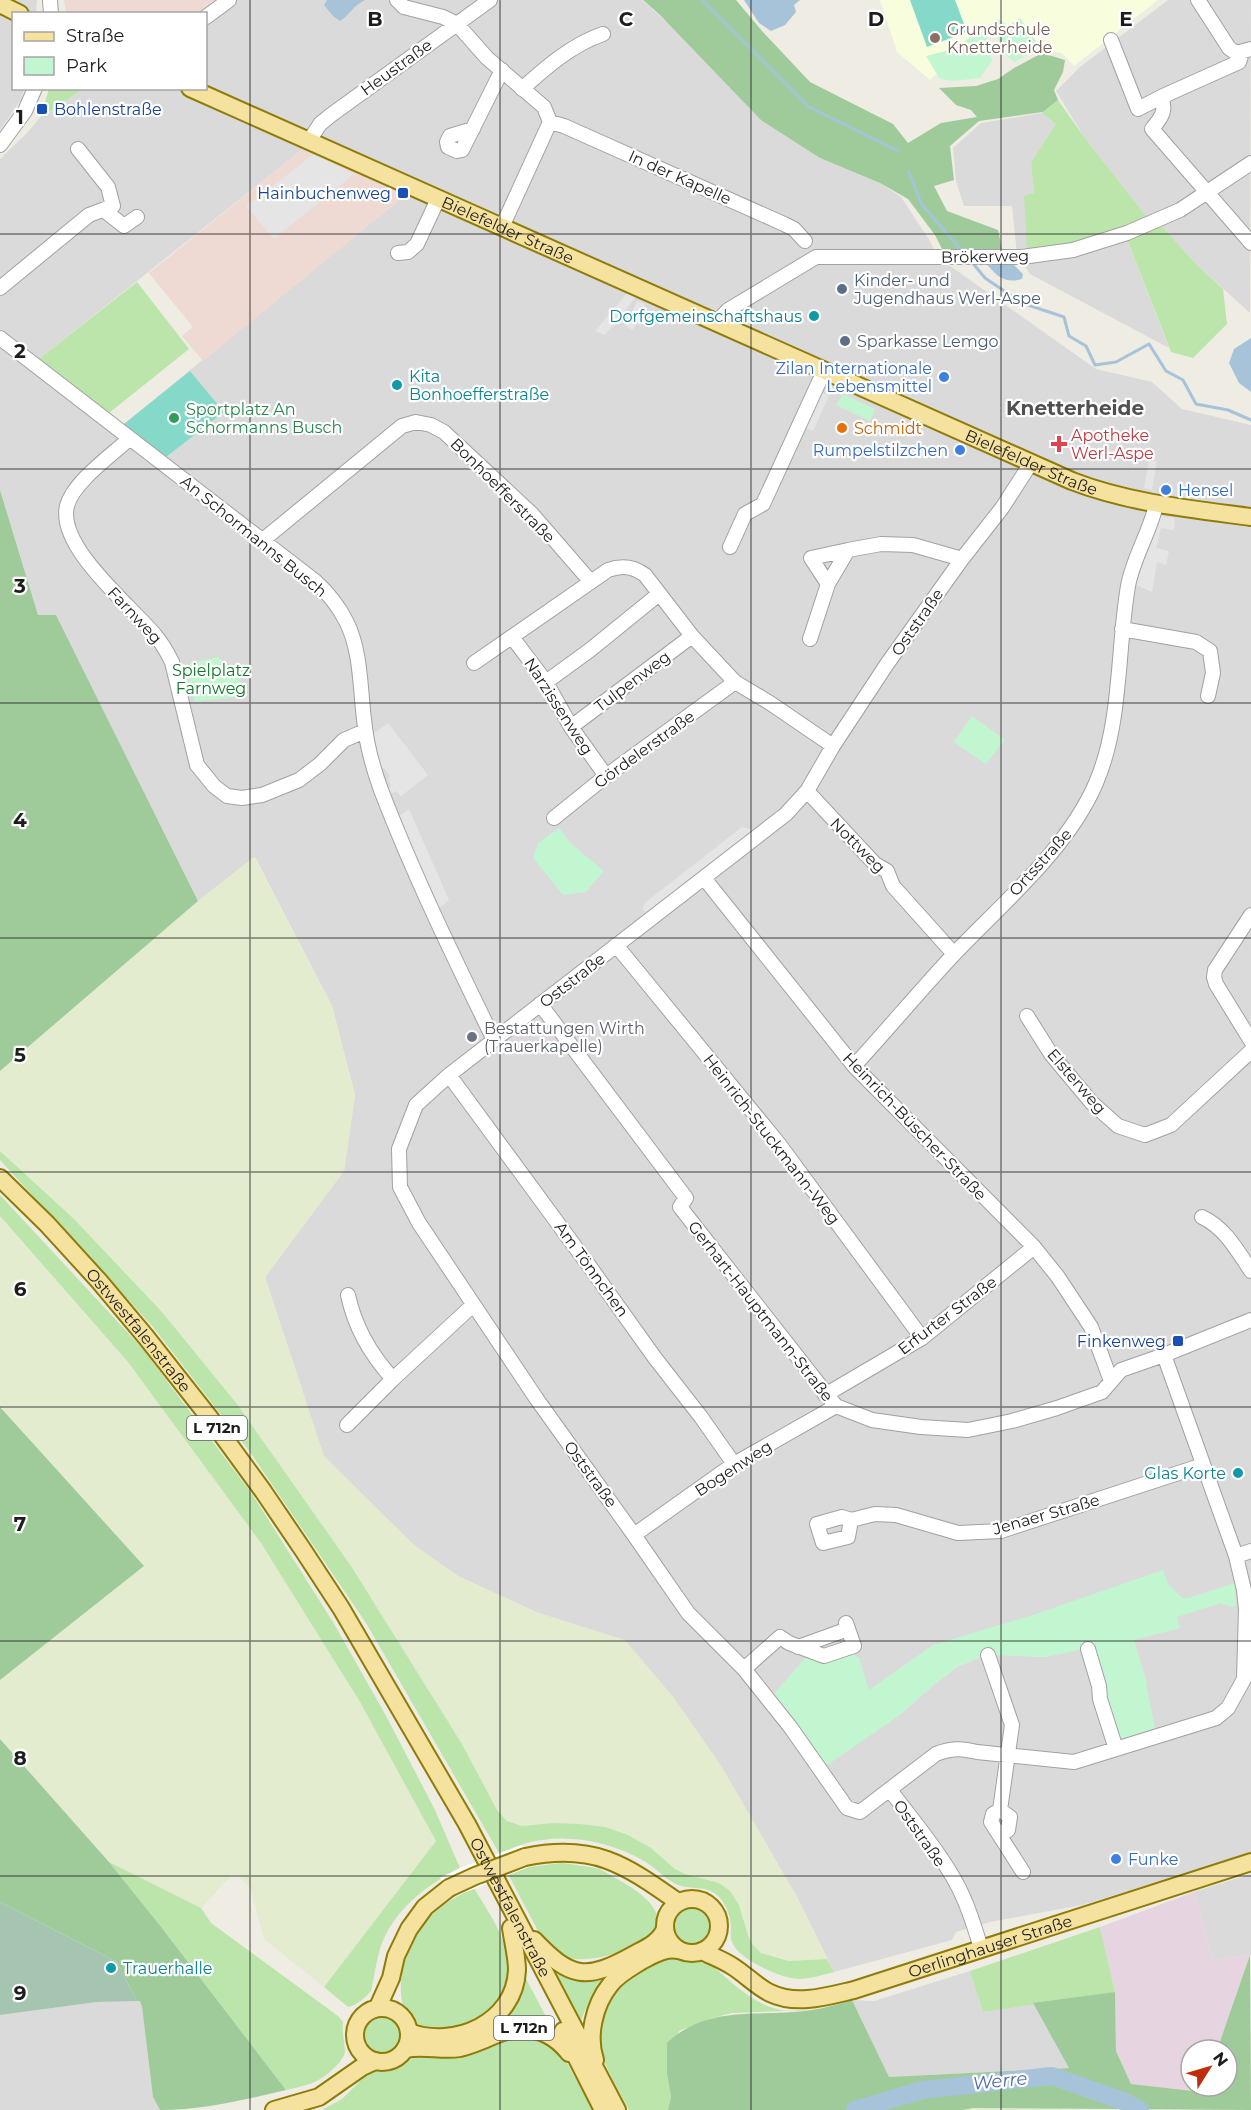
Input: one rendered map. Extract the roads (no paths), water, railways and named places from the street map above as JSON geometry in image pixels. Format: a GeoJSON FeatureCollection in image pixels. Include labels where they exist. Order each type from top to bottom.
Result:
{"type":"FeatureCollection","features":[{"type":"Feature","properties":{"kind":"main road"},"geometry":{"type":"LineString","coordinates":[[0,4],[16,12]]}},
{"type":"Feature","properties":{"kind":"main road","name":"Bielefelder Straße"},"geometry":{"type":"LineString","coordinates":[[194,90],[1097,491],[1156,505],[1251,517]]}},
{"type":"Feature","properties":{"kind":"main road","name":"Ostwestfalenstraße"},"geometry":{"type":"LineString","coordinates":[[0,1178],[47,1224],[99,1281],[209,1417],[303,1550],[341,1608],[398,1707],[596,2084],[617,2110]]}},
{"type":"Feature","properties":{"kind":"main road"},"geometry":{"type":"LineString","coordinates":[[387,2009],[396,1956],[408,1929],[425,1907],[449,1888],[525,1857],[572,1851],[601,1857],[626,1868],[678,1902]]}},
{"type":"Feature","properties":{"kind":"main road","name":"Oerlinghauser Straße"},"geometry":{"type":"LineString","coordinates":[[702,1951],[732,1966],[773,1994],[806,1999],[823,1997],[1251,1862]]}},
{"type":"Feature","properties":{"kind":"main road"},"geometry":{"type":"LineString","coordinates":[[652,1886],[666,1922],[671,1944],[678,1950],[694,1953],[702,1951],[716,1939],[719,1924],[713,1910],[701,1901],[686,1900],[678,1902],[666,1922]]}},
{"type":"Feature","properties":{"kind":"main road","name":"L 712n"},"geometry":{"type":"LineString","coordinates":[[515,1926],[553,1960],[577,1973],[592,1973],[611,1967],[656,1942],[666,1922]]}},
{"type":"Feature","properties":{"kind":"main road","name":"L 712n"},"geometry":{"type":"LineString","coordinates":[[407,2040],[470,2033],[496,2014],[508,1999],[517,1970],[515,1926]]}},
{"type":"Feature","properties":{"kind":"main road","name":"Oerlinghauser Straße"},"geometry":{"type":"LineString","coordinates":[[716,1939],[732,1966]]}},
{"type":"Feature","properties":{"kind":"main road","name":"L 712n"},"geometry":{"type":"LineString","coordinates":[[596,2084],[592,2043],[595,2013],[605,1993],[618,1977],[633,1966],[658,1952],[678,1950]]}},
{"type":"Feature","properties":{"kind":"main road"},"geometry":{"type":"LineString","coordinates":[[347,2077],[358,2047],[355,2035],[357,2023],[362,2015],[370,2010],[387,2009],[402,2016],[407,2040],[401,2054],[389,2061],[375,2061],[368,2058],[358,2047]]}},
{"type":"Feature","properties":{"kind":"main road","name":"L 712n"},"geometry":{"type":"LineString","coordinates":[[407,2040],[417,2046],[458,2048],[512,2030],[527,2028],[542,2031],[557,2040],[596,2084]]}},
{"type":"Feature","properties":{"kind":"main road"},"geometry":{"type":"LineString","coordinates":[[274,2110],[319,2097],[362,2067],[375,2061]]}},
{"type":"Feature","properties":{"kind":"main road","name":"Ostwestfalenstraße"},"geometry":{"type":"LineString","coordinates":[[596,2084],[603,2110]]}},
{"type":"Feature","properties":{"kind":"street"},"geometry":{"type":"LineString","coordinates":[[207,16],[229,0]]}},
{"type":"Feature","properties":{"kind":"street"},"geometry":{"type":"LineString","coordinates":[[397,0],[404,7],[443,17],[457,24],[487,58],[544,107],[550,122],[502,227]]}},
{"type":"Feature","properties":{"kind":"street","name":"Heustraße"},"geometry":{"type":"LineString","coordinates":[[309,141],[320,124],[331,115],[490,0]]}},
{"type":"Feature","properties":{"kind":"street"},"geometry":{"type":"LineString","coordinates":[[1198,0],[1229,48],[1236,53],[1247,51]]}},
{"type":"Feature","properties":{"kind":"street"},"geometry":{"type":"LineString","coordinates":[[522,89],[538,74],[586,39],[603,34]]}},
{"type":"Feature","properties":{"kind":"street"},"geometry":{"type":"LineString","coordinates":[[1111,39],[1138,109],[1152,129],[1251,243]]}},
{"type":"Feature","properties":{"kind":"street"},"geometry":{"type":"LineString","coordinates":[[1138,109],[1239,62],[1247,51]]}},
{"type":"Feature","properties":{"kind":"street"},"geometry":{"type":"LineString","coordinates":[[473,129],[502,70]]}},
{"type":"Feature","properties":{"kind":"street"},"geometry":{"type":"LineString","coordinates":[[0,146],[25,111],[34,90]]}},
{"type":"Feature","properties":{"kind":"street"},"geometry":{"type":"LineString","coordinates":[[1152,129],[1164,114],[1161,97]]}},
{"type":"Feature","properties":{"kind":"street","name":"In der Kapelle"},"geometry":{"type":"LineString","coordinates":[[550,122],[607,144],[784,224],[794,229],[805,241]]}},
{"type":"Feature","properties":{"kind":"street"},"geometry":{"type":"LineString","coordinates":[[78,149],[108,187],[109,208],[124,226],[137,216]]}},
{"type":"Feature","properties":{"kind":"street","name":"Brökerweg"},"geometry":{"type":"LineString","coordinates":[[716,323],[728,310],[816,257],[1022,257],[1073,250],[1127,233],[1180,210],[1251,163]]}},
{"type":"Feature","properties":{"kind":"street"},"geometry":{"type":"LineString","coordinates":[[398,253],[408,252],[417,244],[438,199]]}},
{"type":"Feature","properties":{"kind":"street"},"geometry":{"type":"LineString","coordinates":[[0,288],[89,215],[109,208]]}},
{"type":"Feature","properties":{"kind":"street","name":"An Schormanns Busch"},"geometry":{"type":"LineString","coordinates":[[0,338],[328,593],[347,621],[357,658],[365,731],[380,787],[427,901],[494,1040]]}},
{"type":"Feature","properties":{"kind":"street"},"geometry":{"type":"LineString","coordinates":[[730,547],[745,514],[763,504],[824,370]]}},
{"type":"Feature","properties":{"kind":"street","name":"Bonhoefferstraße"},"geometry":{"type":"LineString","coordinates":[[262,540],[402,426],[416,422],[438,429],[464,450],[532,514],[591,582]]}},
{"type":"Feature","properties":{"kind":"street","name":"Farnweg"},"geometry":{"type":"LineString","coordinates":[[129,439],[81,483],[68,505],[67,519],[71,532],[96,574],[150,629],[166,649],[172,662],[197,765],[214,786],[227,796],[242,798],[262,795],[299,780],[320,764],[344,740],[365,731]]}},
{"type":"Feature","properties":{"kind":"street","name":"Oststraße"},"geometry":{"type":"LineString","coordinates":[[981,1948],[964,1898],[933,1849],[890,1790],[860,1812],[848,1808],[791,1728],[744,1669],[688,1613],[536,1398],[419,1223],[400,1187],[399,1149],[416,1105],[449,1075],[786,814],[807,791],[833,746],[887,664],[962,559],[1002,508],[1030,463]]}},
{"type":"Feature","properties":{"kind":"street","name":"Ortsstraße"},"geometry":{"type":"LineString","coordinates":[[854,1066],[954,954],[1061,843],[1083,810],[1106,758],[1117,694],[1122,629],[1129,583],[1156,505]]}},
{"type":"Feature","properties":{"kind":"street"},"geometry":{"type":"LineString","coordinates":[[828,584],[811,558],[881,544],[913,545],[962,559]]}},
{"type":"Feature","properties":{"kind":"street"},"geometry":{"type":"LineString","coordinates":[[810,639],[828,584],[848,550]]}},
{"type":"Feature","properties":{"kind":"street"},"geometry":{"type":"LineString","coordinates":[[474,663],[608,570],[628,566],[645,575],[692,636],[735,682],[833,746]]}},
{"type":"Feature","properties":{"kind":"street"},"geometry":{"type":"LineString","coordinates":[[546,682],[659,594]]}},
{"type":"Feature","properties":{"kind":"street"},"geometry":{"type":"LineString","coordinates":[[1122,629],[1196,642],[1210,651],[1213,673],[1208,696]]}},
{"type":"Feature","properties":{"kind":"street","name":"Tulpenweg"},"geometry":{"type":"LineString","coordinates":[[571,727],[692,636]]}},
{"type":"Feature","properties":{"kind":"street","name":"Narzissenweg"},"geometry":{"type":"LineString","coordinates":[[512,637],[546,682],[571,727],[606,776]]}},
{"type":"Feature","properties":{"kind":"street","name":"Gördelerstraße"},"geometry":{"type":"LineString","coordinates":[[554,818],[606,776],[735,682]]}},
{"type":"Feature","properties":{"kind":"street","name":"Nottweg"},"geometry":{"type":"LineString","coordinates":[[807,791],[874,864],[887,871],[893,886],[954,954]]}},
{"type":"Feature","properties":{"kind":"street","name":"Heinrich-Büscher-Straße"},"geometry":{"type":"LineString","coordinates":[[704,878],[854,1066],[1034,1247],[1058,1277],[1090,1327],[1111,1381]]}},
{"type":"Feature","properties":{"kind":"street"},"geometry":{"type":"LineString","coordinates":[[1251,915],[1218,965],[1214,977],[1251,1041]]}},
{"type":"Feature","properties":{"kind":"street","name":"Heinrich-Stuckmann-Weg"},"geometry":{"type":"LineString","coordinates":[[616,945],[778,1144],[922,1338]]}},
{"type":"Feature","properties":{"kind":"street","name":"Gerhart-Hauptmann-Straße"},"geometry":{"type":"LineString","coordinates":[[540,1004],[686,1198],[680,1207],[825,1395],[836,1406],[872,1420],[921,1427],[968,1430],[1012,1421],[1102,1392],[1120,1370],[1251,1320]]}},
{"type":"Feature","properties":{"kind":"street","name":"Elsterweg"},"geometry":{"type":"LineString","coordinates":[[1027,1016],[1051,1054],[1092,1103],[1118,1126],[1145,1136],[1171,1125],[1251,1051]]}},
{"type":"Feature","properties":{"kind":"street","name":"Am Tönnchen"},"geometry":{"type":"LineString","coordinates":[[449,1075],[734,1464]]}},
{"type":"Feature","properties":{"kind":"street"},"geometry":{"type":"LineString","coordinates":[[1202,1217],[1215,1223],[1251,1271]]}},
{"type":"Feature","properties":{"kind":"street","name":"Erfurter Straße"},"geometry":{"type":"LineString","coordinates":[[825,1395],[922,1338],[1034,1247]]}},
{"type":"Feature","properties":{"kind":"street"},"geometry":{"type":"LineString","coordinates":[[348,1295],[351,1310],[363,1339],[376,1360],[393,1379]]}},
{"type":"Feature","properties":{"kind":"street"},"geometry":{"type":"LineString","coordinates":[[347,1425],[473,1305]]}},
{"type":"Feature","properties":{"kind":"street"},"geometry":{"type":"LineString","coordinates":[[890,1790],[936,1754],[947,1749],[961,1748],[977,1752],[1074,1762],[1216,1718],[1228,1708],[1247,1681],[1246,1609],[1236,1556],[1164,1354]]}},
{"type":"Feature","properties":{"kind":"street","name":"Bogenweg"},"geometry":{"type":"LineString","coordinates":[[634,1535],[734,1464],[836,1406]]}},
{"type":"Feature","properties":{"kind":"street","name":"Jenaer Straße"},"geometry":{"type":"LineString","coordinates":[[851,1520],[875,1514],[896,1515],[958,1533],[1001,1531],[1203,1465]]}},
{"type":"Feature","properties":{"kind":"street"},"geometry":{"type":"LineString","coordinates":[[1236,1556],[1251,1551]]}},
{"type":"Feature","properties":{"kind":"street"},"geometry":{"type":"LineString","coordinates":[[744,1669],[780,1636],[798,1647],[847,1626]]}},
{"type":"Feature","properties":{"kind":"street"},"geometry":{"type":"LineString","coordinates":[[1088,1648],[1099,1686],[1100,1699],[1116,1749]]}},
{"type":"Feature","properties":{"kind":"street"},"geometry":{"type":"LineString","coordinates":[[988,1655],[1012,1725],[1000,1810],[993,1814],[991,1822],[1023,1872]]}},
{"type":"Feature","properties":{"kind":"waterway"},"geometry":{"type":"LineString","coordinates":[[702,0],[809,107],[898,151]]}},
{"type":"Feature","properties":{"kind":"waterway"},"geometry":{"type":"LineString","coordinates":[[909,172],[922,205],[963,252]]}},
{"type":"Feature","properties":{"kind":"waterway"},"geometry":{"type":"LineString","coordinates":[[971,261],[985,278],[1022,303],[1064,317],[1069,336],[1086,346],[1095,365],[1116,362],[1149,344],[1166,371],[1183,380],[1196,404],[1228,410],[1251,420]]}},
{"type":"Feature","properties":{"kind":"waterway","name":"Werre"},"geometry":{"type":"LineString","coordinates":[[855,2110],[923,2090],[1052,2076],[1123,2101],[1140,2110]]}},
{"type":"Feature","properties":{"kind":"place","name":"Grundschule Knetterheide"},"geometry":{"type":"Point","coordinates":[935,38]}},
{"type":"Feature","properties":{"kind":"place","name":"Bohlenstraße"},"geometry":{"type":"Point","coordinates":[42,109]}},
{"type":"Feature","properties":{"kind":"place","name":"Hainbuchenweg"},"geometry":{"type":"Point","coordinates":[403,193]}},
{"type":"Feature","properties":{"kind":"place","name":"Kinder- und Jugendhaus Werl-Aspe"},"geometry":{"type":"Point","coordinates":[842,289]}},
{"type":"Feature","properties":{"kind":"place","name":"Dorfgemeinschaftshaus"},"geometry":{"type":"Point","coordinates":[814,316]}},
{"type":"Feature","properties":{"kind":"place","name":"Sparkasse Lemgo"},"geometry":{"type":"Point","coordinates":[845,341]}},
{"type":"Feature","properties":{"kind":"place","name":"Zilan Internationale Lebensmittel"},"geometry":{"type":"Point","coordinates":[944,377]}},
{"type":"Feature","properties":{"kind":"place","name":"Kita Bonhoefferstraße"},"geometry":{"type":"Point","coordinates":[397,385]}},
{"type":"Feature","properties":{"kind":"place","name":"Sportplatz An Schormanns Busch"},"geometry":{"type":"Point","coordinates":[174,418]}},
{"type":"Feature","properties":{"kind":"place","name":"Schmidt"},"geometry":{"type":"Point","coordinates":[842,428]}},
{"type":"Feature","properties":{"kind":"place","name":"Apotheke Werl-Aspe"},"geometry":{"type":"Point","coordinates":[1059,444]}},
{"type":"Feature","properties":{"kind":"place","name":"Rumpelstilzchen"},"geometry":{"type":"Point","coordinates":[960,450]}},
{"type":"Feature","properties":{"kind":"place","name":"Hensel"},"geometry":{"type":"Point","coordinates":[1166,490]}},
{"type":"Feature","properties":{"kind":"place","name":"Bestattungen Wirth (Trauerkapelle)"},"geometry":{"type":"Point","coordinates":[472,1037]}},
{"type":"Feature","properties":{"kind":"place","name":"Finkenweg"},"geometry":{"type":"Point","coordinates":[1178,1341]}},
{"type":"Feature","properties":{"kind":"place","name":"Glas Korte"},"geometry":{"type":"Point","coordinates":[1238,1473]}},
{"type":"Feature","properties":{"kind":"place","name":"Funke"},"geometry":{"type":"Point","coordinates":[1116,1859]}},
{"type":"Feature","properties":{"kind":"place","name":"Trauerhalle"},"geometry":{"type":"Point","coordinates":[111,1968]}},
{"type":"Feature","properties":{"kind":"district","name":"Knetterheide"},"geometry":{"type":"Point","coordinates":[1075,408]}},
{"type":"Feature","properties":{"kind":"park label","name":"Spielplatz Farnweg"},"geometry":{"type":"Point","coordinates":[211,679]}}]}
